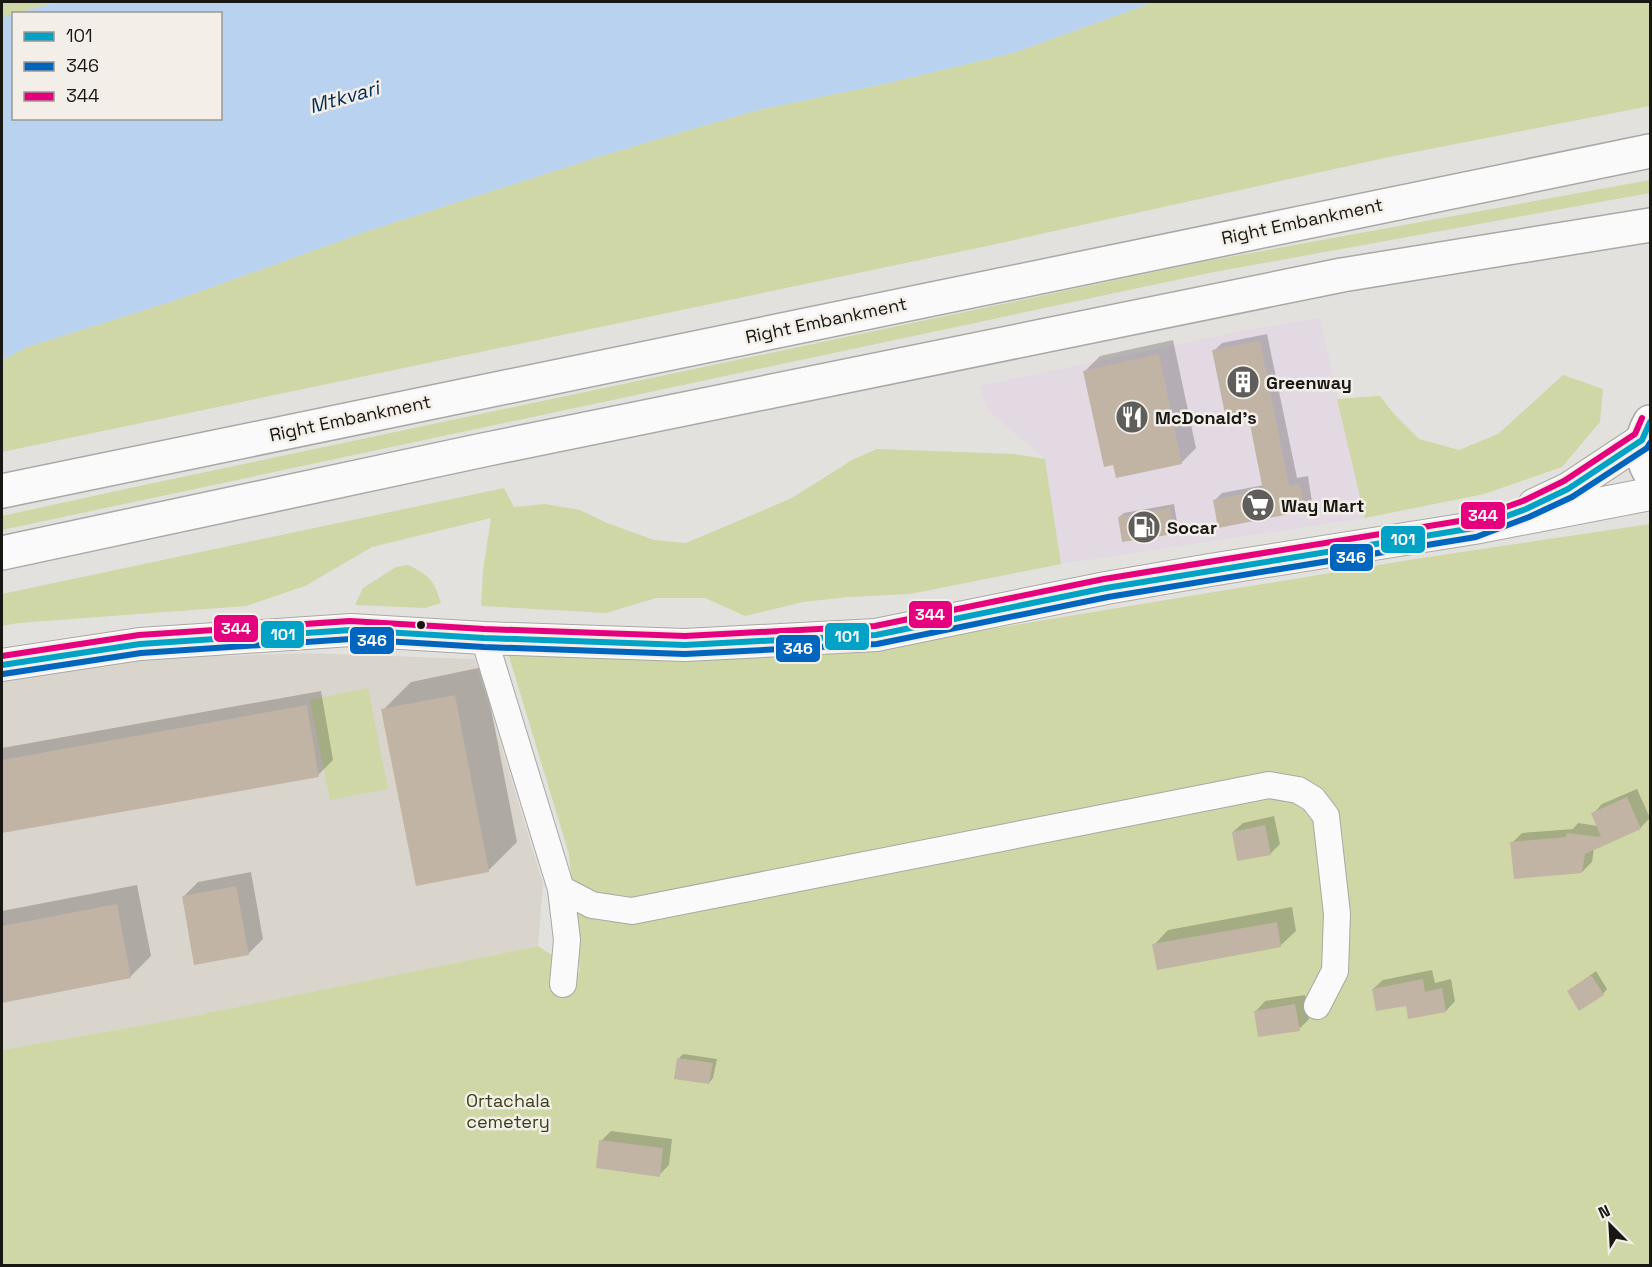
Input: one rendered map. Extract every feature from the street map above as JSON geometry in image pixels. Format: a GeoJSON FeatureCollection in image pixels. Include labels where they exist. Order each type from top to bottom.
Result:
{"type":"FeatureCollection","features":[{"type":"Feature","properties":{"kind":"highway","name":"Right Embankment"},"geometry":{"type":"LineString","coordinates":[[2,490],[1650,151]]}},
{"type":"Feature","properties":{"kind":"highway"},"geometry":{"type":"LineString","coordinates":[[2,553],[483,450],[1342,275],[1650,225]]}},
{"type":"Feature","properties":{"kind":"highway"},"geometry":{"type":"LineString","coordinates":[[1646,431],[1643,456],[1650,473]]}},
{"type":"Feature","properties":{"kind":"street"},"geometry":{"type":"LineString","coordinates":[[1474,528],[1526,509],[1568,489],[1646,431]]}},
{"type":"Feature","properties":{"kind":"street"},"geometry":{"type":"LineString","coordinates":[[2,666],[140,645],[351,630],[484,638],[685,645],[876,635],[1106,588],[1474,528],[1650,494]]}},
{"type":"Feature","properties":{"kind":"street"},"geometry":{"type":"LineString","coordinates":[[484,638],[561,889],[567,940],[563,984]]}},
{"type":"Feature","properties":{"kind":"street"},"geometry":{"type":"LineString","coordinates":[[561,889],[592,905],[632,911],[1269,786],[1298,790],[1313,799],[1326,816],[1337,914],[1335,971],[1317,1006]]}},
{"type":"Feature","properties":{"kind":"shaded area"},"geometry":{"type":"Polygon","coordinates":[[[1320,318],[1365,518],[1061,564],[1045,459],[987,410],[980,386],[1237,332],[1320,318]]]}},
{"type":"Feature","properties":{"kind":"shaded area"},"geometry":{"type":"Polygon","coordinates":[[[304,653],[475,659],[543,884],[538,946],[178,1019],[2,1050],[2,684],[6,680],[128,659],[304,653]]]}},
{"type":"Feature","properties":{"kind":"green space"},"geometry":{"type":"Polygon","coordinates":[[[2,2],[58,2],[23,12],[12,12],[12,15],[2,18],[2,2]]]}},
{"type":"Feature","properties":{"kind":"green space"},"geometry":{"type":"Polygon","coordinates":[[[1154,2],[1650,2],[1650,106],[1389,157],[987,246],[2,452],[2,360],[27,347],[173,301],[368,231],[601,156],[754,111],[888,83],[1013,53],[1154,2]]]}},
{"type":"Feature","properties":{"kind":"green space"},"geometry":{"type":"Polygon","coordinates":[[[1650,180],[1650,193],[1209,273],[2,530],[2,516],[144,485],[1202,262],[1650,180]]]}},
{"type":"Feature","properties":{"kind":"green space"},"geometry":{"type":"Polygon","coordinates":[[[1563,375],[1603,389],[1600,422],[1562,467],[1484,494],[1365,518],[1337,399],[1380,396],[1419,439],[1459,450],[1498,434],[1563,375]]]}},
{"type":"Feature","properties":{"kind":"green space"},"geometry":{"type":"Polygon","coordinates":[[[877,449],[1015,454],[1045,459],[1061,564],[910,594],[803,602],[745,616],[705,598],[656,598],[606,613],[481,606],[483,571],[491,518],[372,547],[305,586],[246,606],[2,626],[2,594],[504,488],[514,507],[545,504],[580,510],[607,523],[654,540],[686,543],[792,498],[852,460],[877,449]]]}},
{"type":"Feature","properties":{"kind":"green space","name":"Ortachala cemetery"},"geometry":{"type":"Polygon","coordinates":[[[1650,524],[1650,1265],[2,1266],[2,1050],[178,1019],[538,946],[580,973],[569,854],[508,653],[948,636],[1415,559],[1650,524]]]}},
{"type":"Feature","properties":{"kind":"green space"},"geometry":{"type":"Polygon","coordinates":[[[408,565],[430,579],[441,603],[425,608],[355,605],[363,588],[396,567],[408,565]]]}},
{"type":"Feature","properties":{"kind":"green space"},"geometry":{"type":"Polygon","coordinates":[[[368,688],[388,789],[330,800],[310,700],[368,688]]]}},
{"type":"Feature","properties":{"kind":"water","name":"Mtkvari"},"geometry":{"type":"Polygon","coordinates":[[[58,2],[1154,2],[1013,53],[888,83],[754,111],[601,156],[368,231],[173,301],[27,347],[2,360],[2,18],[12,14],[12,120],[222,120],[222,12],[20,12],[58,2]]]}},
{"type":"Feature","properties":{"kind":"building"},"geometry":{"type":"Polygon","coordinates":[[[1260,341],[1289,486],[1300,484],[1305,511],[1218,528],[1213,500],[1263,490],[1248,414],[1226,419],[1212,350],[1260,341]]]}},
{"type":"Feature","properties":{"kind":"building","name":"McDonald's"},"geometry":{"type":"Polygon","coordinates":[[[1159,354],[1182,464],[1116,478],[1113,465],[1104,467],[1083,371],[1159,354]]]}},
{"type":"Feature","properties":{"kind":"building"},"geometry":{"type":"Polygon","coordinates":[[[1170,508],[1174,534],[1122,542],[1118,517],[1170,508]]]}},
{"type":"Feature","properties":{"kind":"building"},"geometry":{"type":"Polygon","coordinates":[[[455,695],[489,872],[416,886],[381,709],[455,695]]]}},
{"type":"Feature","properties":{"kind":"building"},"geometry":{"type":"Polygon","coordinates":[[[307,705],[319,777],[2,833],[2,760],[307,705]]]}},
{"type":"Feature","properties":{"kind":"building"},"geometry":{"type":"Polygon","coordinates":[[[1627,797],[1641,829],[1585,854],[1582,873],[1514,879],[1510,842],[1566,837],[1567,833],[1601,837],[1591,813],[1627,797]]]}},
{"type":"Feature","properties":{"kind":"building"},"geometry":{"type":"Polygon","coordinates":[[[1265,825],[1271,855],[1237,861],[1232,832],[1265,825]]]}},
{"type":"Feature","properties":{"kind":"building"},"geometry":{"type":"Polygon","coordinates":[[[236,886],[249,955],[194,965],[182,896],[236,886]]]}},
{"type":"Feature","properties":{"kind":"building"},"geometry":{"type":"Polygon","coordinates":[[[117,904],[131,978],[2,1003],[2,926],[117,904]]]}},
{"type":"Feature","properties":{"kind":"building"},"geometry":{"type":"Polygon","coordinates":[[[1277,922],[1281,947],[1157,970],[1152,944],[1277,922]]]}},
{"type":"Feature","properties":{"kind":"building"},"geometry":{"type":"Polygon","coordinates":[[[1591,975],[1604,995],[1579,1011],[1567,991],[1591,975]]]}},
{"type":"Feature","properties":{"kind":"building"},"geometry":{"type":"Polygon","coordinates":[[[1423,979],[1425,992],[1442,988],[1446,1012],[1408,1019],[1406,1006],[1376,1011],[1372,989],[1423,979]]]}},
{"type":"Feature","properties":{"kind":"building"},"geometry":{"type":"Polygon","coordinates":[[[1295,1004],[1300,1031],[1258,1037],[1254,1011],[1295,1004]]]}},
{"type":"Feature","properties":{"kind":"building"},"geometry":{"type":"Polygon","coordinates":[[[677,1058],[713,1063],[709,1084],[674,1079],[677,1058]]]}},
{"type":"Feature","properties":{"kind":"building"},"geometry":{"type":"Polygon","coordinates":[[[599,1140],[663,1148],[660,1177],[596,1168],[599,1140]]]}},
{"type":"Feature","properties":{"kind":"transit line","name":"344"},"geometry":{"type":"LineString","coordinates":[[2,656],[139,635],[350,621],[484,629],[685,636],[875,626],[1104,579],[1472,519],[1523,501],[1564,481],[1635,434],[1642,418]]}},
{"type":"Feature","properties":{"kind":"transit line","name":"101"},"geometry":{"type":"LineString","coordinates":[[2,665],[140,644],[351,630],[484,638],[685,645],[876,635],[1106,588],[1474,528],[1526,509],[1568,489],[1642,440],[1650,422]]}},
{"type":"Feature","properties":{"kind":"transit line","name":"346"},"geometry":{"type":"LineString","coordinates":[[3,674],[141,653],[351,639],[484,647],[685,654],[877,644],[1108,597],[1476,537],[1529,517],[1572,497],[1647,448],[1650,443]]}},
{"type":"Feature","properties":{"kind":"place","name":"Greenway"},"geometry":{"type":"Point","coordinates":[1243,382]}},
{"type":"Feature","properties":{"kind":"place","name":"McDonald's"},"geometry":{"type":"Point","coordinates":[1132,417]}},
{"type":"Feature","properties":{"kind":"place","name":"Way Mart"},"geometry":{"type":"Point","coordinates":[1258,505]}},
{"type":"Feature","properties":{"kind":"place","name":"Socar"},"geometry":{"type":"Point","coordinates":[1144,527]}}]}
